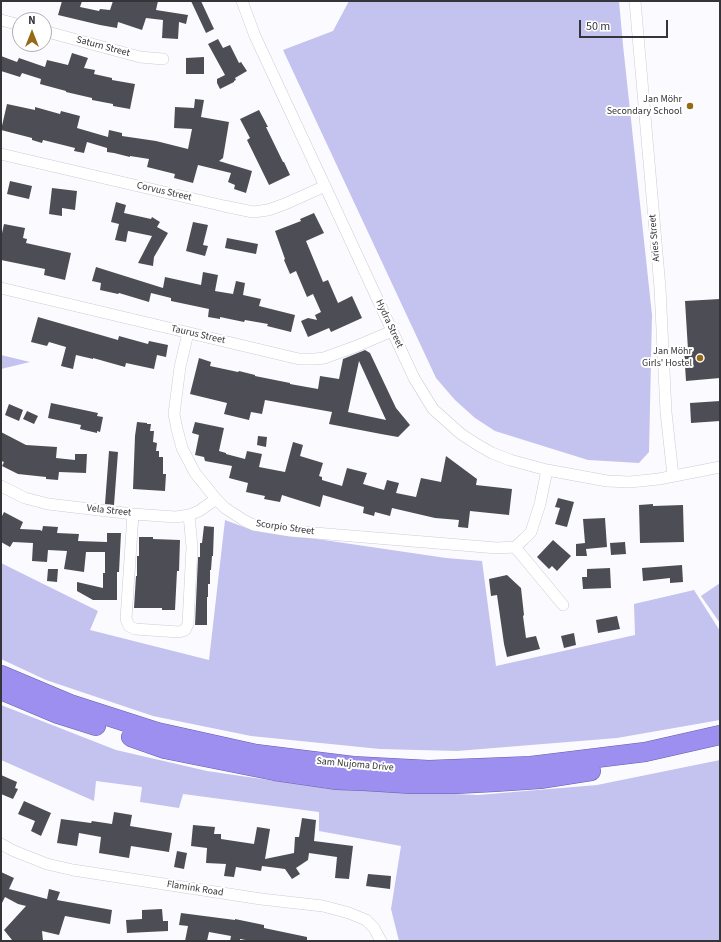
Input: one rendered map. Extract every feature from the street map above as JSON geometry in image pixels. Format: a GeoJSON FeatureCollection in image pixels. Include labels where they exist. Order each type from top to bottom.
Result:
{"type":"FeatureCollection","features":[{"type":"Feature","properties":{"kind":"highway","name":"Sam Nujoma Drive"},"geometry":{"type":"LineString","coordinates":[[1,675],[70,704],[157,732],[256,754],[352,766],[429,770],[531,766],[645,752],[720,735]]}},
{"type":"Feature","properties":{"kind":"highway","name":"Sam Nujoma Drive"},"geometry":{"type":"LineString","coordinates":[[1,690],[58,714],[165,748],[275,771],[337,780],[412,784],[525,780],[643,764],[720,748]]}},
{"type":"Feature","properties":{"kind":"street","name":"Hydra Street"},"geometry":{"type":"LineString","coordinates":[[242,1],[255,36],[392,331],[420,389],[433,409],[444,420],[461,434],[492,453],[510,460],[547,470],[615,481],[641,481],[720,467]]}},
{"type":"Feature","properties":{"kind":"street","name":"Aries Street"},"geometry":{"type":"LineString","coordinates":[[635,1],[660,288],[666,412],[673,476]]}},
{"type":"Feature","properties":{"kind":"street"},"geometry":{"type":"LineString","coordinates":[[1,20],[12,23]]}},
{"type":"Feature","properties":{"kind":"street","name":"Saturn Street"},"geometry":{"type":"LineString","coordinates":[[52,33],[140,56],[163,60]]}},
{"type":"Feature","properties":{"kind":"street","name":"Corvus Street"},"geometry":{"type":"LineString","coordinates":[[1,154],[253,212],[268,210],[285,204],[325,186]]}},
{"type":"Feature","properties":{"kind":"street","name":"Taurus Street"},"geometry":{"type":"LineString","coordinates":[[1,288],[299,359],[324,358],[392,331]]}},
{"type":"Feature","properties":{"kind":"street","name":"Scorpio Street"},"geometry":{"type":"LineString","coordinates":[[188,333],[180,367],[174,414],[177,430],[182,448],[195,473],[216,500],[225,508],[254,525],[291,531],[487,547],[515,547]]}},
{"type":"Feature","properties":{"kind":"street"},"geometry":{"type":"LineString","coordinates":[[547,470],[540,504],[531,532],[515,547],[563,605]]}},
{"type":"Feature","properties":{"kind":"street","name":"Vela Street"},"geometry":{"type":"LineString","coordinates":[[1,486],[25,498],[48,504],[133,514],[176,517],[189,515],[199,511],[216,500]]}},
{"type":"Feature","properties":{"kind":"street"},"geometry":{"type":"LineString","coordinates":[[133,514],[126,619],[129,626],[135,629],[179,632],[185,630],[188,624],[192,547],[189,515]]}},
{"type":"Feature","properties":{"kind":"street","name":"Flamink Road"},"geometry":{"type":"LineString","coordinates":[[1,844],[14,851],[47,864],[72,870],[261,899],[323,906],[349,913],[366,920],[374,928],[381,941]]}},
{"type":"Feature","properties":{"kind":"shaded area"},"geometry":{"type":"Polygon","coordinates":[[[349,1],[619,1],[652,315],[649,452],[639,463],[588,460],[495,431],[475,418],[455,400],[436,378],[283,50],[333,31],[349,1]]]}},
{"type":"Feature","properties":{"kind":"shaded area"},"geometry":{"type":"Polygon","coordinates":[[[1,355],[30,362],[1,369],[1,355]]]}},
{"type":"Feature","properties":{"kind":"shaded area"},"geometry":{"type":"Polygon","coordinates":[[[225,520],[249,529],[446,558],[482,561],[496,666],[635,635],[634,604],[694,590],[720,631],[720,720],[617,738],[457,751],[380,749],[251,736],[153,716],[46,680],[1,659],[1,563],[98,611],[90,630],[209,660],[225,520]]]}},
{"type":"Feature","properties":{"kind":"shaded area"},"geometry":{"type":"Polygon","coordinates":[[[720,583],[720,623],[701,596],[720,583]]]}},
{"type":"Feature","properties":{"kind":"shaded area"},"geometry":{"type":"Polygon","coordinates":[[[1,705],[116,750],[207,771],[330,789],[478,795],[597,785],[720,760],[720,941],[399,941],[391,909],[401,846],[319,831],[319,812],[183,794],[179,808],[140,802],[142,787],[96,781],[94,801],[1,760],[1,705]]]}},
{"type":"Feature","properties":{"kind":"building"},"geometry":{"type":"Polygon","coordinates":[[[62,1],[82,1],[80,7],[99,11],[100,9],[110,10],[113,1],[158,1],[156,10],[188,15],[186,24],[179,22],[178,39],[162,38],[163,20],[146,18],[142,30],[118,22],[117,28],[100,25],[58,15],[62,1]]]}},
{"type":"Feature","properties":{"kind":"building"},"geometry":{"type":"Polygon","coordinates":[[[191,1],[201,1],[214,29],[206,33],[191,1]]]}},
{"type":"Feature","properties":{"kind":"building"},"geometry":{"type":"Polygon","coordinates":[[[218,39],[223,48],[230,45],[239,63],[241,62],[247,71],[235,78],[236,80],[234,82],[220,89],[217,79],[225,75],[208,44],[218,39]]]}},
{"type":"Feature","properties":{"kind":"building"},"geometry":{"type":"Polygon","coordinates":[[[72,53],[88,58],[84,68],[95,70],[94,74],[112,78],[112,80],[135,84],[130,109],[113,106],[113,104],[92,100],[92,98],[40,84],[41,79],[22,73],[20,77],[1,71],[1,56],[17,62],[19,58],[45,67],[47,60],[68,65],[72,53]]]}},
{"type":"Feature","properties":{"kind":"building"},"geometry":{"type":"Polygon","coordinates":[[[204,57],[204,74],[186,74],[186,58],[204,57]]]}},
{"type":"Feature","properties":{"kind":"building"},"geometry":{"type":"Polygon","coordinates":[[[195,99],[204,100],[201,117],[229,122],[223,158],[219,161],[252,171],[246,193],[234,189],[235,185],[228,182],[231,173],[198,165],[193,183],[174,178],[175,174],[147,167],[149,159],[107,152],[107,148],[87,142],[84,153],[74,151],[75,148],[43,140],[42,143],[32,140],[32,138],[1,130],[7,104],[35,110],[35,107],[60,114],[61,111],[80,116],[77,128],[108,137],[109,130],[122,133],[122,136],[156,141],[188,149],[192,129],[174,128],[175,107],[194,108],[195,99]]]}},
{"type":"Feature","properties":{"kind":"building"},"geometry":{"type":"Polygon","coordinates":[[[259,110],[290,175],[269,185],[247,140],[250,138],[240,119],[259,110]]]}},
{"type":"Feature","properties":{"kind":"building"},"geometry":{"type":"Polygon","coordinates":[[[10,181],[32,186],[29,199],[7,194],[10,181]]]}},
{"type":"Feature","properties":{"kind":"building"},"geometry":{"type":"Polygon","coordinates":[[[52,188],[77,191],[75,210],[62,208],[62,216],[49,214],[52,188]]]}},
{"type":"Feature","properties":{"kind":"building"},"geometry":{"type":"Polygon","coordinates":[[[116,202],[126,205],[124,213],[151,219],[152,217],[160,222],[157,227],[168,233],[154,257],[153,266],[138,263],[152,236],[128,231],[126,242],[115,240],[119,224],[111,222],[116,202]]]}},
{"type":"Feature","properties":{"kind":"building"},"geometry":{"type":"Polygon","coordinates":[[[314,213],[324,233],[306,241],[323,282],[328,280],[338,303],[352,296],[362,318],[331,332],[329,328],[308,337],[301,321],[308,318],[317,320],[315,315],[321,312],[313,294],[307,297],[296,271],[290,274],[275,231],[301,221],[300,219],[314,213]]]}},
{"type":"Feature","properties":{"kind":"building"},"geometry":{"type":"Polygon","coordinates":[[[193,222],[208,225],[203,245],[208,246],[205,256],[186,251],[193,222]]]}},
{"type":"Feature","properties":{"kind":"building"},"geometry":{"type":"Polygon","coordinates":[[[4,224],[25,228],[23,238],[27,239],[26,243],[71,253],[65,280],[44,275],[45,269],[1,260],[1,238],[4,224]]]}},
{"type":"Feature","properties":{"kind":"building"},"geometry":{"type":"Polygon","coordinates":[[[227,238],[258,244],[256,254],[225,248],[227,238]]]}},
{"type":"Feature","properties":{"kind":"building"},"geometry":{"type":"Polygon","coordinates":[[[96,267],[163,288],[165,277],[201,285],[203,272],[218,275],[215,291],[233,294],[236,281],[245,283],[243,295],[261,299],[259,306],[295,315],[291,332],[267,326],[268,324],[245,320],[244,322],[220,317],[220,319],[208,317],[209,309],[171,301],[171,298],[151,293],[149,302],[119,293],[100,290],[101,283],[92,281],[96,267]]]}},
{"type":"Feature","properties":{"kind":"building"},"geometry":{"type":"Polygon","coordinates":[[[720,299],[720,378],[686,381],[684,350],[688,350],[685,301],[720,299]]]}},
{"type":"Feature","properties":{"kind":"building"},"geometry":{"type":"Polygon","coordinates":[[[38,317],[118,340],[119,336],[148,344],[149,341],[168,345],[166,357],[157,355],[154,369],[126,363],[125,367],[76,355],[73,369],[61,366],[66,347],[49,342],[47,346],[31,342],[38,317]]]}},
{"type":"Feature","properties":{"kind":"building"},"geometry":{"type":"Polygon","coordinates":[[[365,350],[370,353],[396,408],[410,425],[398,437],[329,424],[332,412],[265,400],[262,414],[251,412],[249,420],[224,414],[227,403],[190,394],[199,358],[211,362],[210,366],[318,389],[320,376],[339,379],[343,359],[365,350]],[[359,361],[348,412],[386,420],[359,361]]]}},
{"type":"Feature","properties":{"kind":"building"},"geometry":{"type":"Polygon","coordinates":[[[720,401],[720,421],[691,423],[690,403],[720,401]]]}},
{"type":"Feature","properties":{"kind":"building"},"geometry":{"type":"Polygon","coordinates":[[[51,403],[98,413],[97,416],[103,417],[100,432],[97,431],[97,433],[80,429],[81,425],[48,418],[51,403]]]}},
{"type":"Feature","properties":{"kind":"building"},"geometry":{"type":"Polygon","coordinates":[[[9,404],[23,410],[19,421],[5,415],[9,404]]]}},
{"type":"Feature","properties":{"kind":"building"},"geometry":{"type":"Polygon","coordinates":[[[27,411],[38,416],[34,424],[23,419],[27,411]]]}},
{"type":"Feature","properties":{"kind":"building"},"geometry":{"type":"Polygon","coordinates":[[[137,422],[151,424],[150,431],[154,431],[153,442],[157,443],[156,451],[159,451],[159,457],[163,457],[163,474],[166,474],[165,491],[133,489],[137,422]]]}},
{"type":"Feature","properties":{"kind":"building"},"geometry":{"type":"Polygon","coordinates":[[[195,422],[224,428],[219,451],[245,459],[247,451],[262,454],[259,467],[285,472],[293,442],[303,445],[300,456],[323,463],[319,476],[322,477],[322,480],[342,486],[347,468],[367,473],[363,484],[384,490],[387,480],[399,483],[396,493],[416,497],[421,478],[441,482],[446,456],[477,479],[476,485],[512,489],[509,515],[470,511],[468,528],[458,527],[459,520],[435,518],[392,508],[390,516],[375,512],[374,516],[363,513],[364,507],[323,495],[320,507],[282,495],[280,502],[264,499],[265,496],[246,492],[248,483],[229,478],[232,466],[205,461],[204,457],[195,455],[199,435],[192,433],[195,422]]]}},
{"type":"Feature","properties":{"kind":"building"},"geometry":{"type":"Polygon","coordinates":[[[1,432],[26,445],[57,447],[56,458],[75,460],[75,454],[87,454],[86,473],[59,472],[58,480],[18,474],[2,466],[4,462],[1,461],[1,432]]]}},
{"type":"Feature","properties":{"kind":"building"},"geometry":{"type":"Polygon","coordinates":[[[258,436],[267,437],[266,447],[257,445],[258,436]]]}},
{"type":"Feature","properties":{"kind":"building"},"geometry":{"type":"Polygon","coordinates":[[[109,451],[118,452],[114,505],[105,504],[109,451]]]}},
{"type":"Feature","properties":{"kind":"building"},"geometry":{"type":"Polygon","coordinates":[[[558,498],[574,502],[567,527],[555,524],[560,508],[555,507],[558,498]]]}},
{"type":"Feature","properties":{"kind":"building"},"geometry":{"type":"Polygon","coordinates":[[[653,504],[653,506],[683,505],[684,542],[640,543],[639,505],[653,504]]]}},
{"type":"Feature","properties":{"kind":"building"},"geometry":{"type":"Polygon","coordinates":[[[4,512],[23,522],[20,529],[42,531],[43,526],[58,527],[57,533],[79,534],[78,541],[107,542],[107,533],[121,533],[119,572],[117,572],[117,600],[93,600],[77,591],[77,582],[103,588],[105,552],[86,552],[84,572],[64,569],[67,551],[48,550],[47,562],[32,561],[33,543],[13,542],[10,547],[1,542],[1,518],[4,512]]]}},
{"type":"Feature","properties":{"kind":"building"},"geometry":{"type":"Polygon","coordinates":[[[605,518],[607,547],[586,549],[587,556],[576,556],[576,544],[585,543],[583,519],[605,518]]]}},
{"type":"Feature","properties":{"kind":"building"},"geometry":{"type":"Polygon","coordinates":[[[204,526],[214,527],[213,556],[207,597],[207,625],[195,625],[198,557],[200,557],[200,543],[202,543],[204,526]]]}},
{"type":"Feature","properties":{"kind":"building"},"geometry":{"type":"Polygon","coordinates":[[[139,537],[180,540],[179,571],[177,571],[175,610],[162,610],[162,608],[134,608],[137,556],[139,556],[139,537]]]}},
{"type":"Feature","properties":{"kind":"building"},"geometry":{"type":"Polygon","coordinates":[[[553,540],[571,556],[557,571],[552,566],[549,569],[537,557],[553,540]]]}},
{"type":"Feature","properties":{"kind":"building"},"geometry":{"type":"Polygon","coordinates":[[[625,542],[626,554],[611,555],[610,543],[625,542]]]}},
{"type":"Feature","properties":{"kind":"building"},"geometry":{"type":"Polygon","coordinates":[[[682,565],[683,582],[670,583],[670,578],[643,581],[642,568],[682,565]]]}},
{"type":"Feature","properties":{"kind":"building"},"geometry":{"type":"Polygon","coordinates":[[[610,568],[611,588],[583,589],[582,577],[587,577],[587,569],[610,568]]]}},
{"type":"Feature","properties":{"kind":"building"},"geometry":{"type":"Polygon","coordinates":[[[48,569],[58,569],[57,582],[47,581],[48,569]]]}},
{"type":"Feature","properties":{"kind":"building"},"geometry":{"type":"Polygon","coordinates":[[[507,575],[521,588],[526,638],[536,636],[540,649],[507,657],[497,595],[491,596],[489,579],[507,575]]]}},
{"type":"Feature","properties":{"kind":"building"},"geometry":{"type":"Polygon","coordinates":[[[617,616],[620,629],[598,633],[596,620],[617,616]]]}},
{"type":"Feature","properties":{"kind":"building"},"geometry":{"type":"Polygon","coordinates":[[[574,633],[576,645],[564,648],[561,636],[574,633]]]}},
{"type":"Feature","properties":{"kind":"building"},"geometry":{"type":"Polygon","coordinates":[[[1,775],[17,782],[15,788],[18,789],[13,799],[1,794],[1,775]]]}},
{"type":"Feature","properties":{"kind":"building"},"geometry":{"type":"Polygon","coordinates":[[[24,801],[51,813],[41,836],[31,831],[35,821],[18,814],[24,801]]]}},
{"type":"Feature","properties":{"kind":"building"},"geometry":{"type":"Polygon","coordinates":[[[114,812],[132,815],[130,826],[172,833],[169,852],[131,846],[129,858],[99,853],[101,837],[79,833],[77,846],[57,843],[61,819],[112,824],[114,812]]]}},
{"type":"Feature","properties":{"kind":"building"},"geometry":{"type":"Polygon","coordinates":[[[302,818],[316,820],[314,841],[353,846],[349,879],[335,878],[337,857],[309,853],[308,860],[296,868],[300,874],[292,879],[285,869],[262,866],[261,871],[236,867],[234,877],[224,876],[226,864],[206,863],[207,848],[191,846],[193,825],[215,827],[214,834],[221,834],[221,839],[254,844],[257,827],[270,829],[265,859],[294,853],[295,837],[299,837],[302,818]]]}},
{"type":"Feature","properties":{"kind":"building"},"geometry":{"type":"Polygon","coordinates":[[[177,851],[187,853],[184,869],[174,867],[177,851]]]}},
{"type":"Feature","properties":{"kind":"building"},"geometry":{"type":"Polygon","coordinates":[[[1,872],[14,878],[9,889],[47,899],[49,889],[60,892],[57,900],[112,910],[110,924],[65,916],[59,935],[42,931],[43,941],[12,940],[4,930],[26,906],[18,904],[5,897],[1,905],[1,872]]]}},
{"type":"Feature","properties":{"kind":"building"},"geometry":{"type":"Polygon","coordinates":[[[368,874],[391,876],[390,889],[366,886],[368,874]]]}},
{"type":"Feature","properties":{"kind":"building"},"geometry":{"type":"Polygon","coordinates":[[[162,909],[163,921],[168,921],[168,931],[127,933],[126,920],[142,919],[142,910],[162,909]]]}},
{"type":"Feature","properties":{"kind":"building"},"geometry":{"type":"Polygon","coordinates":[[[181,913],[235,919],[264,925],[264,928],[307,937],[307,941],[251,941],[240,939],[240,941],[230,941],[231,936],[209,932],[207,941],[185,941],[188,926],[179,925],[181,913]]]}},
{"type":"Feature","properties":{"kind":"place","name":"Jan Möhr Secondary School"},"geometry":{"type":"Point","coordinates":[690,106]}},
{"type":"Feature","properties":{"kind":"place","name":"Jan Möhr Girls' Hostel"},"geometry":{"type":"Point","coordinates":[700,358]}}]}
